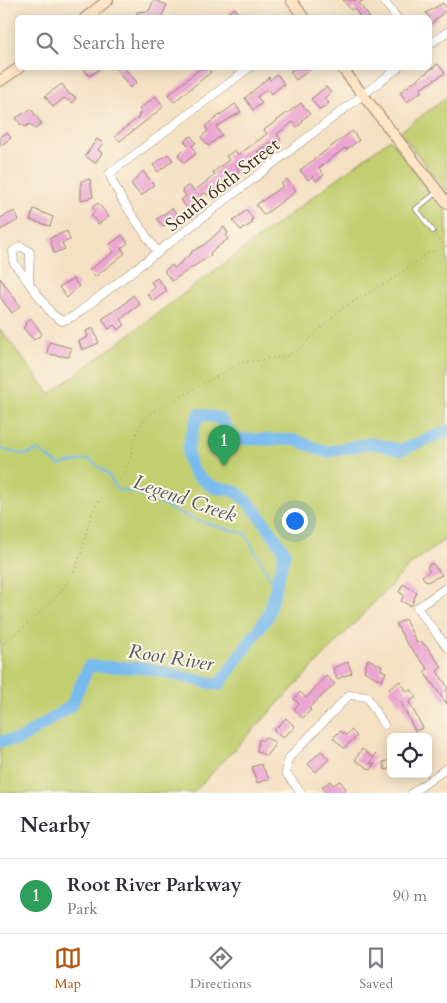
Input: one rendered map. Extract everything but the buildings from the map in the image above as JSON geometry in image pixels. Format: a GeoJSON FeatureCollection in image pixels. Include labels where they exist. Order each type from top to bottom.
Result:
{"type":"FeatureCollection","features":[{"type":"Feature","properties":{"kind":"street"},"geometry":{"type":"LineString","coordinates":[[89,15],[108,0]]}},
{"type":"Feature","properties":{"kind":"street"},"geometry":{"type":"LineString","coordinates":[[291,0],[302,15]]}},
{"type":"Feature","properties":{"kind":"street"},"geometry":{"type":"LineString","coordinates":[[383,0],[395,15]]}},
{"type":"Feature","properties":{"kind":"street"},"geometry":{"type":"LineString","coordinates":[[432,43],[447,32]]}},
{"type":"Feature","properties":{"kind":"street"},"geometry":{"type":"LineString","coordinates":[[0,82],[16,70]]}},
{"type":"Feature","properties":{"kind":"street"},"geometry":{"type":"LineString","coordinates":[[158,253],[122,200],[109,174],[246,70]]}},
{"type":"Feature","properties":{"kind":"street"},"geometry":{"type":"LineString","coordinates":[[344,70],[447,203]]}},
{"type":"Feature","properties":{"kind":"street","name":"South 66th Street"},"geometry":{"type":"LineString","coordinates":[[29,280],[52,314],[62,321],[74,316],[395,70]]}},
{"type":"Feature","properties":{"kind":"street"},"geometry":{"type":"LineString","coordinates":[[447,587],[417,608],[447,647]]}},
{"type":"Feature","properties":{"kind":"street"},"geometry":{"type":"LineString","coordinates":[[301,793],[286,774],[288,759],[350,695],[366,698],[384,725]]}},
{"type":"Feature","properties":{"kind":"street"},"geometry":{"type":"LineString","coordinates":[[412,793],[447,768]]}},
{"type":"Feature","properties":{"kind":"lane"},"geometry":{"type":"LineString","coordinates":[[433,231],[416,209],[438,191]]}},
{"type":"Feature","properties":{"kind":"path"},"geometry":{"type":"LineString","coordinates":[[0,646],[28,624],[62,589],[80,558],[88,522],[96,505],[125,473],[136,431],[141,422],[240,363],[287,356],[298,350],[342,308],[396,277],[426,254],[446,246],[433,231]]}},
{"type":"Feature","properties":{"kind":"green space"},"geometry":{"type":"Polygon","coordinates":[[[447,97],[447,193],[400,132],[447,97]]]}},
{"type":"Feature","properties":{"kind":"green space"},"geometry":{"type":"Polygon","coordinates":[[[390,139],[447,214],[447,538],[409,566],[193,793],[0,793],[0,329],[50,394],[390,139]]]}},
{"type":"Feature","properties":{"kind":"waterway","name":"Root River"},"geometry":{"type":"LineString","coordinates":[[0,741],[19,740],[71,706],[89,666],[144,668],[219,685],[268,616],[285,552],[261,518],[239,494],[232,490],[211,486],[195,473],[188,458],[188,449],[192,431],[199,414],[219,418],[235,439],[295,440],[327,452],[371,443],[401,450],[447,431]]}},
{"type":"Feature","properties":{"kind":"waterway","name":"Legend Creek"},"geometry":{"type":"LineString","coordinates":[[0,449],[26,455],[38,450],[59,465],[89,459],[107,473],[118,490],[143,496],[205,523],[245,533],[272,581],[270,592],[271,604]]}},
{"type":"Feature","properties":{"kind":"place","name":"Root River Parkway"},"geometry":{"type":"Point","coordinates":[224,466]}}]}
